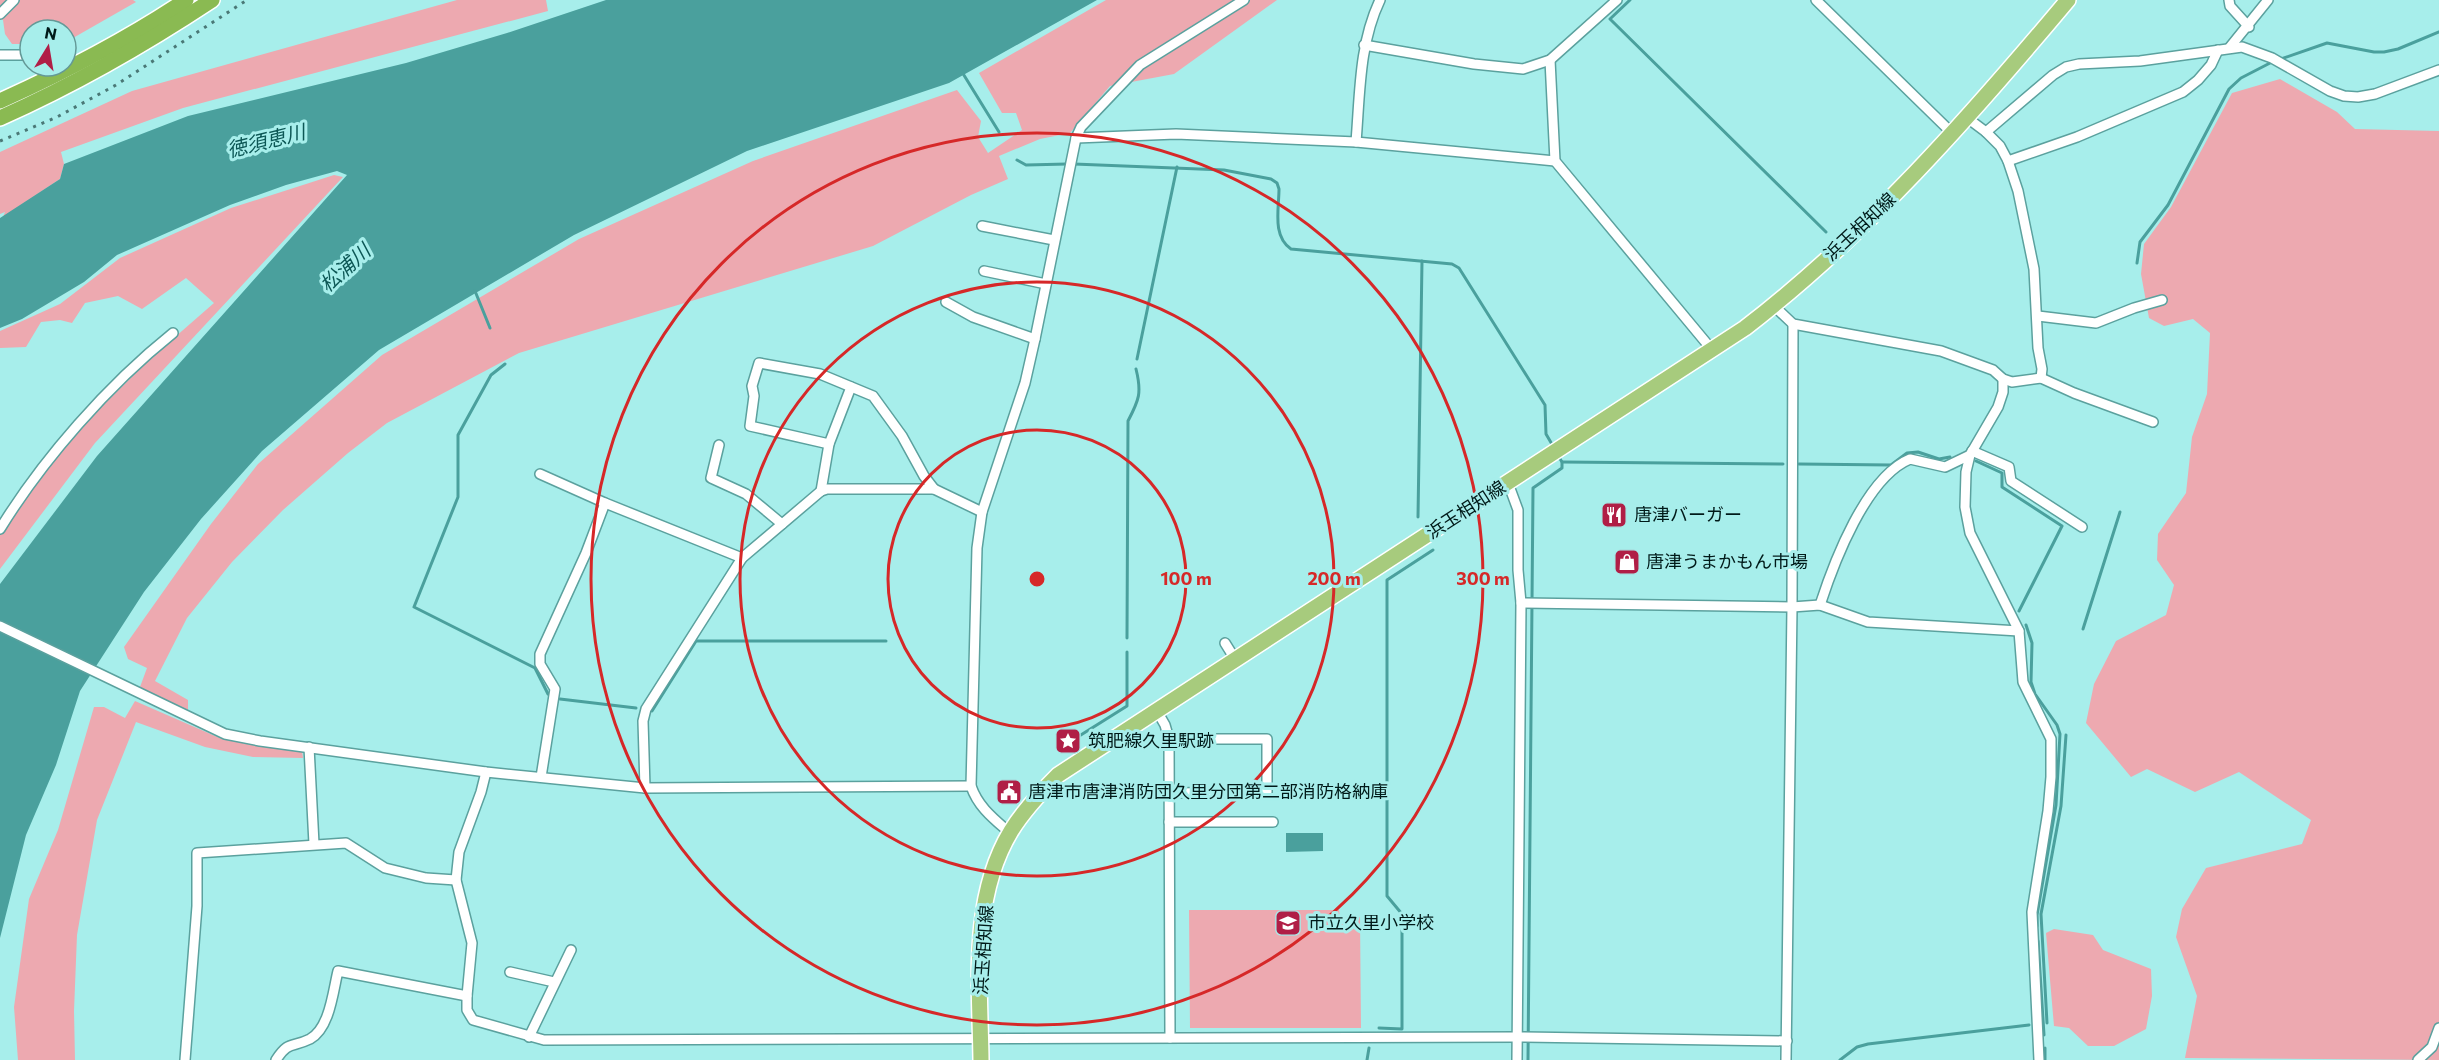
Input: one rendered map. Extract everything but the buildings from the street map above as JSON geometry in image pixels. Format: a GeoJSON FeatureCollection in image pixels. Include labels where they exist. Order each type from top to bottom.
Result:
{"type":"FeatureCollection","features":[{"type":"Feature","properties":{"kind":"highway"},"geometry":{"type":"LineString","coordinates":[[78,58],[156,21],[186,0]]}},
{"type":"Feature","properties":{"kind":"highway"},"geometry":{"type":"LineString","coordinates":[[0,118],[58,92],[160,34],[212,0]]}},
{"type":"Feature","properties":{"kind":"highway"},"geometry":{"type":"LineString","coordinates":[[0,101],[39,78]]}},
{"type":"Feature","properties":{"kind":"main road","name":"浜玉相知線"},"geometry":{"type":"LineString","coordinates":[[981,1060],[982,925],[992,876],[1010,833],[1033,801],[1058,775],[1713,351],[1774,306],[1877,214],[1952,133],[2068,0]]}},
{"type":"Feature","properties":{"kind":"street"},"geometry":{"type":"LineString","coordinates":[[0,14],[14,0]]}},
{"type":"Feature","properties":{"kind":"street"},"geometry":{"type":"LineString","coordinates":[[1010,833],[982,808],[971,786],[977,549],[982,512],[1025,383],[1076,138],[1081,127],[1140,65],[1244,0]]}},
{"type":"Feature","properties":{"kind":"street"},"geometry":{"type":"LineString","coordinates":[[1356,142],[1364,45],[1370,21],[1380,0]]}},
{"type":"Feature","properties":{"kind":"street"},"geometry":{"type":"LineString","coordinates":[[1364,45],[1474,64],[1523,69],[1550,60],[1617,0]]}},
{"type":"Feature","properties":{"kind":"street"},"geometry":{"type":"LineString","coordinates":[[1816,0],[1952,133]]}},
{"type":"Feature","properties":{"kind":"street"},"geometry":{"type":"LineString","coordinates":[[2229,0],[2230,6],[2249,27]]}},
{"type":"Feature","properties":{"kind":"street"},"geometry":{"type":"LineString","coordinates":[[2230,47],[2249,27],[2268,0]]}},
{"type":"Feature","properties":{"kind":"street"},"geometry":{"type":"LineString","coordinates":[[1986,132],[2066,67],[2079,64],[2140,61],[2230,47],[2249,49],[2275,60],[2330,91],[2344,96],[2358,97],[2375,94],[2439,70]]}},
{"type":"Feature","properties":{"kind":"street"},"geometry":{"type":"LineString","coordinates":[[2008,161],[2077,137],[2183,92],[2211,65],[2218,50]]}},
{"type":"Feature","properties":{"kind":"street"},"geometry":{"type":"LineString","coordinates":[[0,55],[18,55]]}},
{"type":"Feature","properties":{"kind":"street"},"geometry":{"type":"LineString","coordinates":[[1550,60],[1555,161],[1713,351]]}},
{"type":"Feature","properties":{"kind":"street"},"geometry":{"type":"LineString","coordinates":[[52,78],[58,92]]}},
{"type":"Feature","properties":{"kind":"street"},"geometry":{"type":"LineString","coordinates":[[1966,117],[2000,146],[2008,161],[2018,191],[2034,269],[2041,378]]}},
{"type":"Feature","properties":{"kind":"street"},"geometry":{"type":"LineString","coordinates":[[1076,138],[1176,134],[1356,142],[1555,161]]}},
{"type":"Feature","properties":{"kind":"street"},"geometry":{"type":"LineString","coordinates":[[981,226],[1054,240]]}},
{"type":"Feature","properties":{"kind":"street"},"geometry":{"type":"LineString","coordinates":[[984,271],[1046,284]]}},
{"type":"Feature","properties":{"kind":"street"},"geometry":{"type":"LineString","coordinates":[[2038,316],[2096,324],[2134,308],[2162,300]]}},
{"type":"Feature","properties":{"kind":"street"},"geometry":{"type":"LineString","coordinates":[[946,302],[973,317],[1035,339]]}},
{"type":"Feature","properties":{"kind":"street"},"geometry":{"type":"LineString","coordinates":[[1774,306],[1793,324],[1941,351],[1992,370],[2003,379],[2012,382],[2041,378],[2074,393],[2153,422]]}},
{"type":"Feature","properties":{"kind":"street"},"geometry":{"type":"LineString","coordinates":[[1786,1060],[1793,324]]}},
{"type":"Feature","properties":{"kind":"street"},"geometry":{"type":"LineString","coordinates":[[0,529],[23,492],[77,427],[145,355],[173,333]]}},
{"type":"Feature","properties":{"kind":"street"},"geometry":{"type":"LineString","coordinates":[[829,444],[750,426],[754,396],[752,386],[759,363],[820,374],[873,396],[902,436],[924,476],[934,489]]}},
{"type":"Feature","properties":{"kind":"street"},"geometry":{"type":"LineString","coordinates":[[2003,379],[2003,392],[1998,407],[1971,453],[1966,472],[1965,507],[1970,533],[2019,631],[2023,682],[2051,738],[2048,811],[2032,912],[2039,1060]]}},
{"type":"Feature","properties":{"kind":"street"},"geometry":{"type":"LineString","coordinates":[[821,491],[829,444],[851,387]]}},
{"type":"Feature","properties":{"kind":"street"},"geometry":{"type":"LineString","coordinates":[[719,445],[711,478],[746,494],[782,524]]}},
{"type":"Feature","properties":{"kind":"street"},"geometry":{"type":"LineString","coordinates":[[1971,453],[2009,467],[2011,482],[2082,527]]}},
{"type":"Feature","properties":{"kind":"street"},"geometry":{"type":"LineString","coordinates":[[1820,605],[1828,582],[1872,490],[1910,459],[1945,468],[1971,453]]}},
{"type":"Feature","properties":{"kind":"street"},"geometry":{"type":"LineString","coordinates":[[540,474],[605,503],[742,558]]}},
{"type":"Feature","properties":{"kind":"street"},"geometry":{"type":"LineString","coordinates":[[1508,483],[1518,510],[1518,570],[1523,603],[1524,1037],[1517,1060]]}},
{"type":"Feature","properties":{"kind":"street"},"geometry":{"type":"LineString","coordinates":[[645,788],[643,721],[646,709],[742,558],[821,491],[827,489],[934,489],[982,512]]}},
{"type":"Feature","properties":{"kind":"street"},"geometry":{"type":"LineString","coordinates":[[541,777],[555,689],[540,664],[540,654],[586,553],[605,503]]}},
{"type":"Feature","properties":{"kind":"street"},"geometry":{"type":"LineString","coordinates":[[1523,603],[1792,607],[1820,605],[1868,622],[2019,631]]}},
{"type":"Feature","properties":{"kind":"street"},"geometry":{"type":"LineString","coordinates":[[0,626],[225,734],[486,772],[645,788],[971,786]]}},
{"type":"Feature","properties":{"kind":"street"},"geometry":{"type":"LineString","coordinates":[[1226,643],[1235,659]]}},
{"type":"Feature","properties":{"kind":"street"},"geometry":{"type":"LineString","coordinates":[[1157,711],[1165,725],[1169,739],[1170,1038]]}},
{"type":"Feature","properties":{"kind":"street"},"geometry":{"type":"LineString","coordinates":[[1169,739],[1267,739],[1267,792],[1169,792]]}},
{"type":"Feature","properties":{"kind":"street"},"geometry":{"type":"LineString","coordinates":[[309,747],[314,844]]}},
{"type":"Feature","properties":{"kind":"street"},"geometry":{"type":"LineString","coordinates":[[486,772],[482,792],[459,852],[456,880],[472,943],[467,1010],[473,1020],[529,1037],[544,1040],[1524,1037],[1787,1041]]}},
{"type":"Feature","properties":{"kind":"street"},"geometry":{"type":"LineString","coordinates":[[1169,822],[1273,822]]}},
{"type":"Feature","properties":{"kind":"street"},"geometry":{"type":"LineString","coordinates":[[185,1060],[197,906],[197,853],[346,843],[385,868],[426,878],[456,880]]}},
{"type":"Feature","properties":{"kind":"street"},"geometry":{"type":"LineString","coordinates":[[529,1037],[571,950]]}},
{"type":"Feature","properties":{"kind":"street"},"geometry":{"type":"LineString","coordinates":[[276,1060],[290,1044],[309,1039],[319,1032],[324,1024],[338,971],[467,996]]}},
{"type":"Feature","properties":{"kind":"street"},"geometry":{"type":"LineString","coordinates":[[510,972],[554,982]]}},
{"type":"Feature","properties":{"kind":"street"},"geometry":{"type":"LineString","coordinates":[[2418,1060],[2432,1047],[2439,1028]]}},
{"type":"Feature","properties":{"kind":"shaded area"},"geometry":{"type":"Polygon","coordinates":[[[0,0],[133,0],[136,2],[78,35],[78,18],[18,18],[18,44],[12,44],[5,34],[3,20],[0,19],[0,0]]]}},
{"type":"Feature","properties":{"kind":"shaded area"},"geometry":{"type":"Polygon","coordinates":[[[457,0],[546,0],[548,11],[183,108],[61,152],[64,164],[60,179],[3,217],[5,212],[0,214],[0,152],[132,91],[457,0]]]}},
{"type":"Feature","properties":{"kind":"shaded area"},"geometry":{"type":"Polygon","coordinates":[[[1106,0],[1277,0],[1174,74],[1110,86],[1070,133],[1040,139],[999,156],[1008,179],[971,195],[873,246],[519,353],[387,423],[348,453],[283,510],[232,562],[187,618],[155,681],[188,700],[188,712],[140,687],[147,668],[128,659],[124,647],[211,524],[258,464],[382,355],[579,239],[753,161],[957,90],[981,121],[978,137],[988,153],[1022,130],[1016,113],[1002,113],[979,73],[1106,0]]]}},
{"type":"Feature","properties":{"kind":"shaded area"},"geometry":{"type":"Polygon","coordinates":[[[2280,79],[2337,112],[2355,129],[2439,131],[2439,1060],[2185,1058],[2197,996],[2176,937],[2182,909],[2206,868],[2302,844],[2311,820],[2239,772],[2195,792],[2147,769],[2131,777],[2086,723],[2094,684],[2116,641],[2166,615],[2174,585],[2157,560],[2158,534],[2186,493],[2192,437],[2207,394],[2210,333],[2193,319],[2164,326],[2149,318],[2141,274],[2144,244],[2171,207],[2232,93],[2280,79]]]}},
{"type":"Feature","properties":{"kind":"shaded area"},"geometry":{"type":"Polygon","coordinates":[[[334,175],[343,177],[95,443],[0,569],[0,535],[26,493],[79,429],[151,358],[214,303],[186,278],[142,309],[118,296],[85,303],[72,323],[60,320],[41,322],[26,347],[0,348],[0,331],[60,304],[120,258],[231,208],[334,175]]]}},
{"type":"Feature","properties":{"kind":"shaded area"},"geometry":{"type":"Polygon","coordinates":[[[135,701],[222,739],[302,751],[303,758],[253,757],[205,747],[136,722],[97,820],[77,935],[75,1060],[18,1060],[14,1007],[29,899],[58,830],[94,707],[104,707],[125,718],[135,701]]]}},
{"type":"Feature","properties":{"kind":"shaded area"},"geometry":{"type":"Polygon","coordinates":[[[1189,910],[1339,910],[1340,917],[1360,917],[1361,1028],[1190,1028],[1189,910]]]}},
{"type":"Feature","properties":{"kind":"shaded area"},"geometry":{"type":"Polygon","coordinates":[[[2054,929],[2093,935],[2103,950],[2151,969],[2152,996],[2146,1029],[2114,1046],[2088,1046],[2069,1028],[2054,1026],[2046,933],[2054,929]]]}},
{"type":"Feature","properties":{"kind":"water"},"geometry":{"type":"Polygon","coordinates":[[[606,0],[1097,0],[949,83],[747,151],[574,235],[379,350],[262,451],[201,519],[144,592],[80,691],[56,765],[26,835],[0,938],[0,584],[97,456],[347,175],[337,171],[286,185],[230,205],[117,255],[84,282],[22,319],[0,328],[0,218],[60,179],[64,164],[188,116],[406,63],[606,0]]]}},
{"type":"Feature","properties":{"kind":"water"},"geometry":{"type":"Polygon","coordinates":[[[1286,833],[1323,833],[1323,851],[1286,852],[1286,833]]]}},
{"type":"Feature","properties":{"kind":"waterway"},"geometry":{"type":"LineString","coordinates":[[1630,0],[1610,19],[1826,232]]}},
{"type":"Feature","properties":{"kind":"waterway"},"geometry":{"type":"LineString","coordinates":[[2278,60],[2327,43],[2384,52],[2398,49],[2439,32]]}},
{"type":"Feature","properties":{"kind":"waterway"},"geometry":{"type":"LineString","coordinates":[[2137,263],[2140,242],[2168,205],[2229,89],[2241,78],[2272,62]]}},
{"type":"Feature","properties":{"kind":"waterway"},"geometry":{"type":"LineString","coordinates":[[962,72],[999,132]]}},
{"type":"Feature","properties":{"kind":"waterway"},"geometry":{"type":"LineString","coordinates":[[1017,160],[1026,165],[1067,164]]}},
{"type":"Feature","properties":{"kind":"waterway"},"geometry":{"type":"LineString","coordinates":[[1074,164],[1224,170],[1271,179],[1277,183],[1279,189],[1279,230],[1285,244],[1291,249],[1452,264],[1459,268],[1545,405],[1546,434],[1553,446]]}},
{"type":"Feature","properties":{"kind":"waterway"},"geometry":{"type":"LineString","coordinates":[[1137,359],[1177,167]]}},
{"type":"Feature","properties":{"kind":"waterway"},"geometry":{"type":"LineString","coordinates":[[1418,517],[1422,261]]}},
{"type":"Feature","properties":{"kind":"waterway"},"geometry":{"type":"LineString","coordinates":[[475,291],[490,328]]}},
{"type":"Feature","properties":{"kind":"waterway"},"geometry":{"type":"LineString","coordinates":[[505,364],[491,375],[458,435],[458,497],[414,607],[535,668],[548,694]]}},
{"type":"Feature","properties":{"kind":"waterway"},"geometry":{"type":"LineString","coordinates":[[1127,638],[1128,421],[1138,396],[1139,384],[1136,369]]}},
{"type":"Feature","properties":{"kind":"waterway"},"geometry":{"type":"LineString","coordinates":[[1799,464],[1891,465],[1907,453],[1918,452],[1939,459],[1950,457]]}},
{"type":"Feature","properties":{"kind":"waterway"},"geometry":{"type":"LineString","coordinates":[[1528,1060],[1533,488],[1562,468],[1562,462],[1557,454]]}},
{"type":"Feature","properties":{"kind":"waterway"},"geometry":{"type":"LineString","coordinates":[[1976,461],[2002,473],[2002,487],[2062,526],[2019,611]]}},
{"type":"Feature","properties":{"kind":"waterway"},"geometry":{"type":"LineString","coordinates":[[1562,462],[1783,464]]}},
{"type":"Feature","properties":{"kind":"waterway"},"geometry":{"type":"LineString","coordinates":[[2083,629],[2120,512]]}},
{"type":"Feature","properties":{"kind":"waterway"},"geometry":{"type":"LineString","coordinates":[[1379,1028],[1402,1029],[1402,914],[1387,896],[1387,580],[1433,550]]}},
{"type":"Feature","properties":{"kind":"waterway"},"geometry":{"type":"LineString","coordinates":[[2026,625],[2032,643],[2031,682],[2035,694],[2057,725],[2060,734],[2056,805],[2037,926]]}},
{"type":"Feature","properties":{"kind":"waterway"},"geometry":{"type":"LineString","coordinates":[[652,711],[696,641],[886,641]]}},
{"type":"Feature","properties":{"kind":"waterway"},"geometry":{"type":"LineString","coordinates":[[1076,738],[1127,706],[1127,652]]}},
{"type":"Feature","properties":{"kind":"waterway"},"geometry":{"type":"LineString","coordinates":[[560,699],[636,708]]}},
{"type":"Feature","properties":{"kind":"waterway"},"geometry":{"type":"LineString","coordinates":[[2047,1023],[2041,914],[2061,806],[2066,735]]}},
{"type":"Feature","properties":{"kind":"waterway"},"geometry":{"type":"LineString","coordinates":[[2038,941],[2044,1035]]}},
{"type":"Feature","properties":{"kind":"waterway"},"geometry":{"type":"LineString","coordinates":[[1840,1060],[1857,1047],[1868,1044],[2029,1025]]}},
{"type":"Feature","properties":{"kind":"waterway"},"geometry":{"type":"LineString","coordinates":[[1367,1060],[1369,1048]]}},
{"type":"Feature","properties":{"kind":"waterway"},"geometry":{"type":"LineString","coordinates":[[2045,1048],[2045,1060]]}},
{"type":"Feature","properties":{"kind":"railway"},"geometry":{"type":"LineString","coordinates":[[0,141],[57,117],[116,85],[247,0]]}},
{"type":"Feature","properties":{"kind":"place","name":"唐津バーガー"},"geometry":{"type":"Point","coordinates":[1614,515]}},
{"type":"Feature","properties":{"kind":"place","name":"唐津うまかもん市場"},"geometry":{"type":"Point","coordinates":[1627,562]}},
{"type":"Feature","properties":{"kind":"place","name":"筑肥線久里駅跡"},"geometry":{"type":"Point","coordinates":[1068,741]}},
{"type":"Feature","properties":{"kind":"place","name":"唐津市唐津消防団久里分団第二部消防格納庫"},"geometry":{"type":"Point","coordinates":[1009,792]}},
{"type":"Feature","properties":{"kind":"place","name":"市立久里小学校"},"geometry":{"type":"Point","coordinates":[1288,923]}},
{"type":"Feature","properties":{"kind":"water label","name":"徳須恵川"},"geometry":{"type":"Point","coordinates":[266,141]}},
{"type":"Feature","properties":{"kind":"water label","name":"松浦川"},"geometry":{"type":"Point","coordinates":[345,268]}}]}
